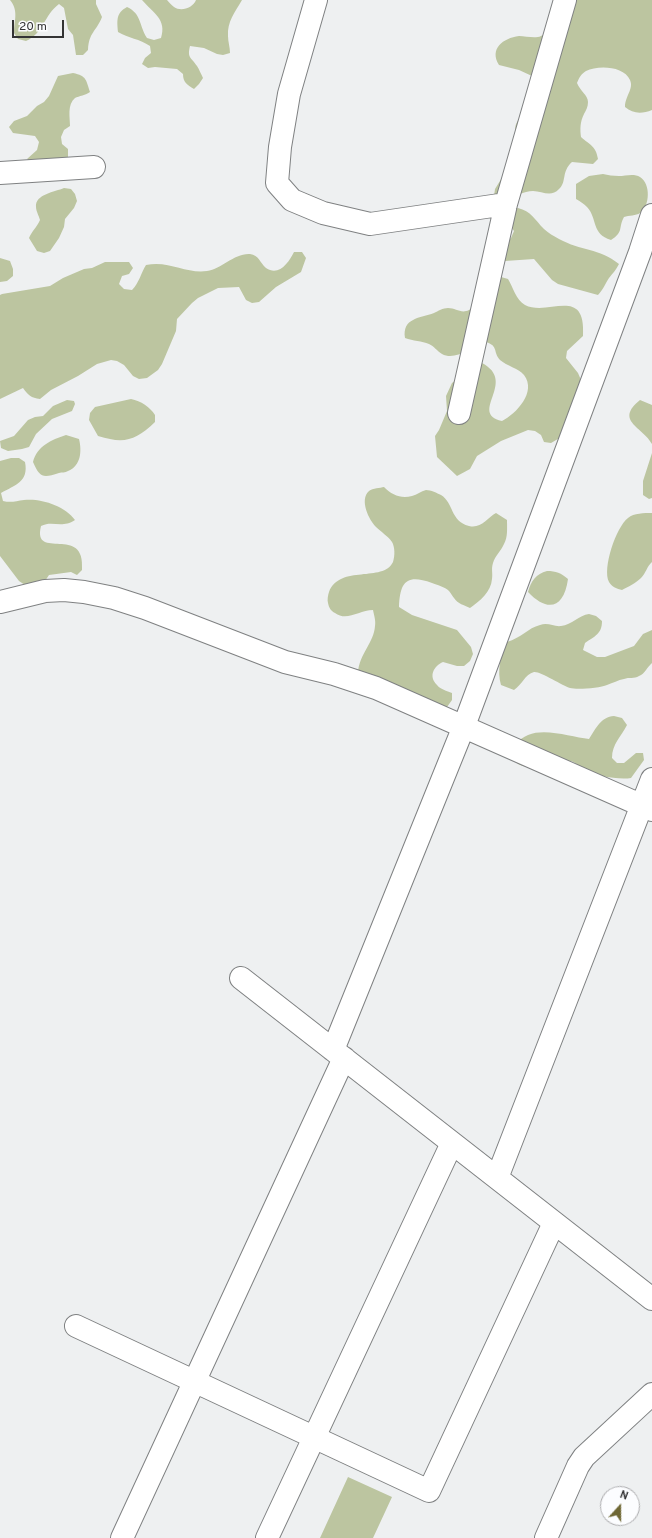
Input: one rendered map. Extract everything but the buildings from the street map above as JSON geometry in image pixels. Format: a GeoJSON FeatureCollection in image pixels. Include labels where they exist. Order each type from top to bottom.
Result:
{"type":"FeatureCollection","features":[{"type":"Feature","properties":{"kind":"street"},"geometry":{"type":"LineString","coordinates":[[316,0],[289,94],[280,147],[277,183],[292,200],[323,214],[370,224],[506,204]]}},
{"type":"Feature","properties":{"kind":"street"},"geometry":{"type":"LineString","coordinates":[[459,412],[506,204],[565,0]]}},
{"type":"Feature","properties":{"kind":"street"},"geometry":{"type":"LineString","coordinates":[[0,173],[94,167]]}},
{"type":"Feature","properties":{"kind":"street"},"geometry":{"type":"LineString","coordinates":[[122,1538],[194,1381],[339,1054],[646,255],[652,215]]}},
{"type":"Feature","properties":{"kind":"street"},"geometry":{"type":"LineString","coordinates":[[0,602],[45,591],[64,590],[114,598],[285,662],[334,674],[376,688],[647,808]]}},
{"type":"Feature","properties":{"kind":"street"},"geometry":{"type":"LineString","coordinates":[[496,1178],[647,808],[652,779]]}},
{"type":"Feature","properties":{"kind":"street"},"geometry":{"type":"LineString","coordinates":[[240,978],[652,1299]]}},
{"type":"Feature","properties":{"kind":"street"},"geometry":{"type":"LineString","coordinates":[[266,1538],[452,1143]]}},
{"type":"Feature","properties":{"kind":"street"},"geometry":{"type":"LineString","coordinates":[[76,1326],[429,1491],[554,1223]]}},
{"type":"Feature","properties":{"kind":"street"},"geometry":{"type":"LineString","coordinates":[[546,1538],[578,1466],[584,1456],[652,1394]]}},
{"type":"Feature","properties":{"kind":"green space"},"geometry":{"type":"Polygon","coordinates":[[[10,0],[96,0],[96,4],[102,17],[91,36],[88,50],[83,55],[76,55],[73,35],[68,29],[64,8],[59,4],[54,8],[37,33],[26,41],[18,39],[14,33],[15,12],[13,4],[10,0]]]}},
{"type":"Feature","properties":{"kind":"green space"},"geometry":{"type":"Polygon","coordinates":[[[142,0],[167,0],[174,7],[183,9],[190,7],[196,0],[242,0],[232,17],[229,26],[228,38],[230,53],[223,55],[217,54],[204,48],[190,46],[189,55],[198,67],[203,78],[194,89],[186,83],[183,74],[177,69],[155,67],[148,68],[142,64],[145,58],[151,53],[150,46],[118,32],[117,24],[119,14],[127,7],[138,17],[147,38],[154,40],[161,38],[161,21],[142,0]]]}},
{"type":"Feature","properties":{"kind":"green space"},"geometry":{"type":"Polygon","coordinates":[[[564,0],[652,0],[652,110],[638,113],[625,107],[631,83],[627,75],[617,69],[597,68],[586,71],[580,76],[577,83],[588,100],[580,128],[581,137],[594,148],[598,159],[593,164],[572,162],[566,169],[563,183],[556,192],[550,194],[530,191],[506,200],[494,196],[495,189],[503,176],[519,138],[515,130],[516,124],[519,119],[526,117],[532,76],[519,70],[499,65],[496,59],[497,49],[503,42],[513,37],[536,37],[546,33],[556,21],[564,0]]]}},
{"type":"Feature","properties":{"kind":"green space"},"geometry":{"type":"Polygon","coordinates":[[[73,73],[85,79],[90,92],[75,98],[72,101],[70,126],[64,130],[61,137],[62,144],[68,149],[68,157],[62,161],[33,164],[27,159],[37,150],[39,142],[35,136],[13,133],[9,127],[14,121],[27,116],[37,106],[44,102],[49,96],[58,76],[73,73]]]}},
{"type":"Feature","properties":{"kind":"green space"},"geometry":{"type":"Polygon","coordinates":[[[603,174],[638,176],[644,180],[648,195],[646,205],[643,210],[638,214],[624,217],[618,235],[611,240],[600,234],[593,216],[587,207],[576,199],[576,184],[589,176],[603,174]]]}},
{"type":"Feature","properties":{"kind":"green space"},"geometry":{"type":"Polygon","coordinates":[[[64,188],[71,189],[75,194],[77,201],[74,208],[65,219],[64,227],[59,238],[50,251],[44,253],[37,251],[29,238],[40,220],[36,209],[37,203],[42,196],[64,188]]]}},
{"type":"Feature","properties":{"kind":"green space"},"geometry":{"type":"Polygon","coordinates":[[[518,208],[530,214],[546,230],[559,239],[575,246],[597,252],[619,264],[598,295],[558,284],[552,280],[534,259],[505,261],[501,256],[505,243],[511,238],[514,231],[510,225],[511,211],[518,208]]]}},
{"type":"Feature","properties":{"kind":"green space"},"geometry":{"type":"Polygon","coordinates":[[[294,252],[302,252],[306,258],[301,272],[276,287],[259,302],[252,303],[246,300],[239,287],[218,288],[198,298],[192,303],[177,319],[176,331],[162,364],[158,370],[147,378],[139,379],[133,376],[124,365],[117,361],[111,360],[97,364],[51,390],[40,399],[30,396],[23,388],[0,399],[0,295],[2,294],[50,286],[63,278],[105,262],[129,262],[133,268],[129,274],[122,276],[119,284],[124,289],[132,290],[146,265],[162,264],[192,271],[207,271],[218,267],[233,258],[244,254],[250,254],[257,258],[266,268],[275,271],[279,270],[286,264],[294,252]]]}},
{"type":"Feature","properties":{"kind":"green space"},"geometry":{"type":"Polygon","coordinates":[[[0,258],[10,261],[13,269],[13,276],[7,281],[0,282],[0,258]]]}},
{"type":"Feature","properties":{"kind":"green space"},"geometry":{"type":"Polygon","coordinates":[[[501,277],[508,279],[517,297],[525,305],[534,308],[564,306],[572,307],[578,311],[582,321],[583,336],[567,351],[566,358],[578,373],[581,380],[563,436],[551,443],[544,442],[541,435],[535,431],[528,430],[501,441],[477,456],[470,469],[457,476],[437,457],[435,436],[447,411],[446,396],[452,383],[475,365],[482,363],[492,371],[496,379],[490,404],[490,411],[493,417],[502,421],[519,408],[523,402],[528,388],[527,382],[522,373],[500,360],[491,344],[482,341],[463,353],[447,356],[429,344],[405,338],[406,326],[413,320],[442,309],[451,308],[461,311],[469,310],[486,291],[493,278],[501,277]]]}},
{"type":"Feature","properties":{"kind":"green space"},"geometry":{"type":"Polygon","coordinates":[[[131,399],[142,403],[151,409],[155,415],[155,422],[135,437],[129,439],[115,440],[98,436],[89,420],[90,413],[95,407],[131,399]]]}},
{"type":"Feature","properties":{"kind":"green space"},"geometry":{"type":"Polygon","coordinates":[[[67,400],[74,401],[75,404],[72,411],[52,419],[36,434],[29,447],[8,451],[1,448],[0,441],[14,436],[28,420],[43,416],[53,406],[67,400]]]}},
{"type":"Feature","properties":{"kind":"green space"},"geometry":{"type":"Polygon","coordinates":[[[640,400],[652,405],[652,444],[630,419],[630,413],[633,407],[640,400]]]}},
{"type":"Feature","properties":{"kind":"green space"},"geometry":{"type":"Polygon","coordinates":[[[66,435],[79,439],[80,458],[76,466],[66,472],[49,476],[40,474],[33,462],[35,456],[45,444],[66,435]]]}},
{"type":"Feature","properties":{"kind":"green space"},"geometry":{"type":"Polygon","coordinates":[[[652,453],[652,498],[649,499],[643,495],[643,481],[652,453]]]}},
{"type":"Feature","properties":{"kind":"green space"},"geometry":{"type":"Polygon","coordinates":[[[11,458],[19,458],[25,462],[26,469],[20,482],[1,493],[3,501],[11,502],[38,500],[59,507],[71,515],[75,520],[70,523],[45,524],[41,526],[40,536],[44,541],[68,545],[76,548],[81,556],[82,570],[77,575],[71,572],[49,575],[45,581],[25,585],[19,581],[0,556],[0,461],[11,458]]]}},
{"type":"Feature","properties":{"kind":"green space"},"geometry":{"type":"Polygon","coordinates":[[[384,487],[400,497],[412,496],[426,490],[438,493],[445,498],[458,520],[469,526],[473,527],[480,525],[496,513],[507,520],[506,538],[503,547],[493,563],[490,588],[481,599],[470,608],[457,602],[445,588],[423,580],[416,579],[406,582],[401,591],[399,607],[412,615],[457,630],[471,647],[473,654],[470,661],[464,666],[457,666],[443,662],[437,666],[433,672],[434,682],[442,689],[452,693],[452,700],[447,707],[441,710],[358,673],[361,660],[374,632],[375,622],[373,610],[344,616],[332,611],[328,605],[329,592],[334,584],[342,578],[380,572],[388,568],[393,562],[394,546],[389,538],[373,524],[366,510],[365,504],[366,495],[369,491],[384,487]]]}},
{"type":"Feature","properties":{"kind":"green space"},"geometry":{"type":"Polygon","coordinates":[[[652,513],[652,562],[637,582],[622,590],[616,588],[609,582],[607,568],[611,548],[619,530],[630,516],[652,513]]]}},
{"type":"Feature","properties":{"kind":"green space"},"geometry":{"type":"Polygon","coordinates":[[[547,571],[553,571],[568,579],[563,596],[554,604],[548,605],[535,599],[528,592],[534,578],[547,571]]]}},
{"type":"Feature","properties":{"kind":"green space"},"geometry":{"type":"Polygon","coordinates":[[[589,614],[596,616],[602,621],[602,625],[599,632],[585,643],[583,650],[597,657],[605,657],[634,646],[643,634],[652,630],[652,663],[643,674],[633,678],[622,679],[604,686],[578,689],[570,688],[537,672],[534,672],[528,675],[514,690],[501,685],[499,674],[500,664],[507,642],[536,626],[543,624],[558,626],[565,625],[589,614]]]}},
{"type":"Feature","properties":{"kind":"green space"},"geometry":{"type":"Polygon","coordinates":[[[614,716],[622,718],[627,725],[615,745],[612,758],[617,763],[624,763],[636,753],[643,753],[644,760],[631,778],[607,777],[583,769],[574,762],[562,760],[538,766],[523,766],[516,763],[510,756],[516,745],[523,738],[531,734],[540,732],[589,739],[602,721],[606,718],[614,716]]]}},
{"type":"Feature","properties":{"kind":"green space"},"geometry":{"type":"Polygon","coordinates":[[[348,1477],[392,1497],[373,1538],[320,1538],[348,1477]]]}}]}
